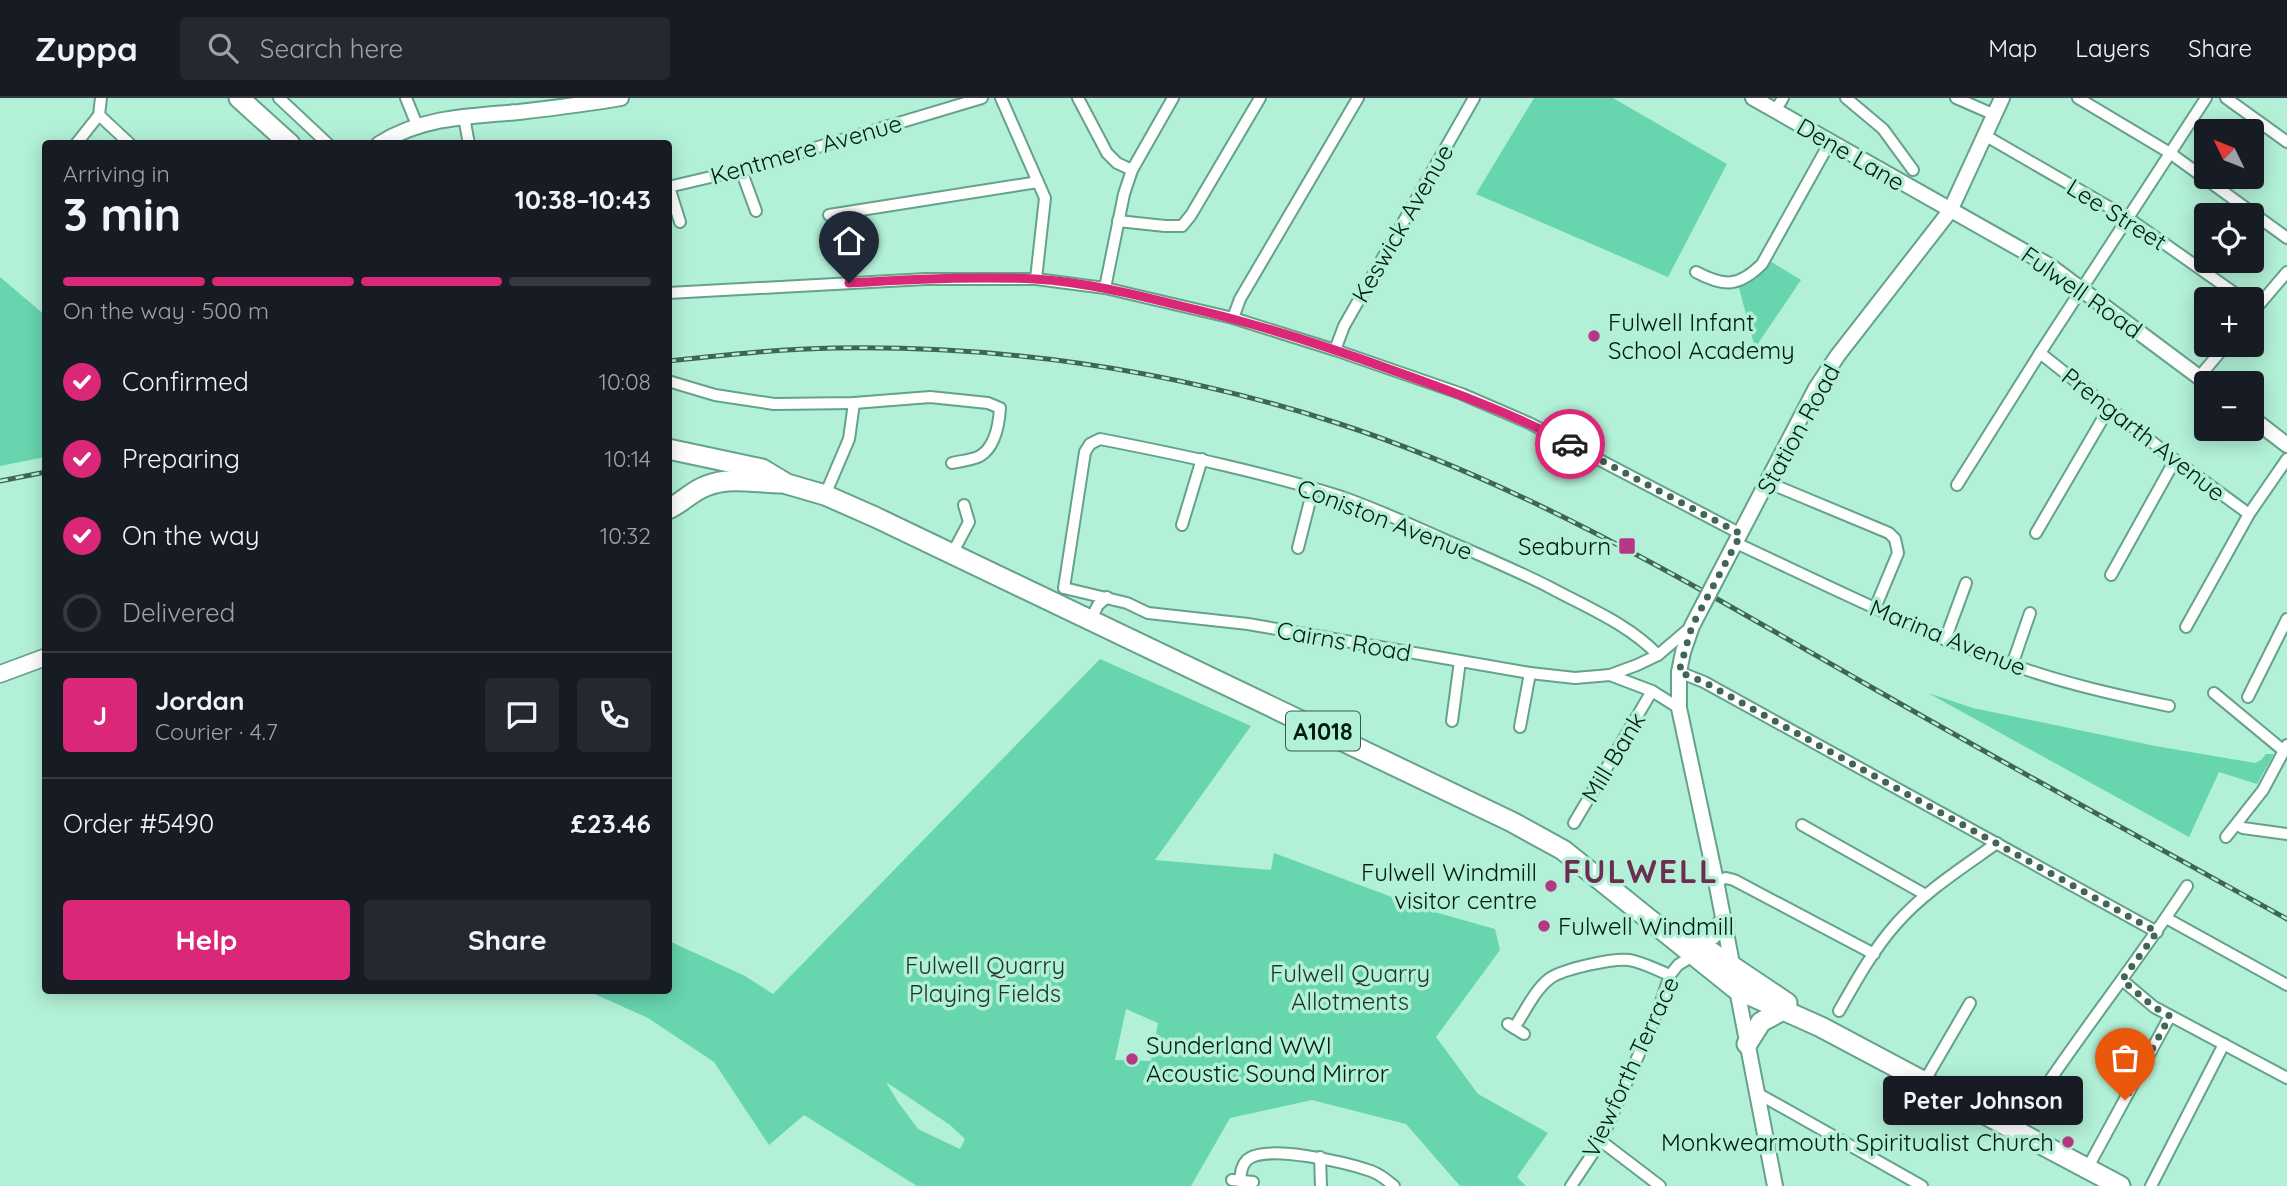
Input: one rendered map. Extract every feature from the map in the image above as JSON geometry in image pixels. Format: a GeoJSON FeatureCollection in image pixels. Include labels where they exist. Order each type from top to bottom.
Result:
{"type":"FeatureCollection","features":[{"type":"Feature","properties":{"kind":"highway"},"geometry":{"type":"LineString","coordinates":[[239,98],[286,140]]}},
{"type":"Feature","properties":{"kind":"highway"},"geometry":{"type":"LineString","coordinates":[[672,507],[687,497],[694,479],[688,460],[674,450]]}},
{"type":"Feature","properties":{"kind":"highway","name":"A1018"},"geometry":{"type":"LineString","coordinates":[[674,450],[762,469],[787,484]]}},
{"type":"Feature","properties":{"kind":"highway","name":"A1018"},"geometry":{"type":"LineString","coordinates":[[687,497],[708,485],[720,482],[787,484],[825,495],[952,554],[1057,595],[1091,619],[1512,822],[1563,850],[1634,906],[1695,948],[1737,989],[1821,1027],[2120,1186]]}},
{"type":"Feature","properties":{"kind":"highway"},"geometry":{"type":"LineString","coordinates":[[1695,948],[1724,923]]}},
{"type":"Feature","properties":{"kind":"highway","name":"A1018"},"geometry":{"type":"LineString","coordinates":[[1695,948],[1731,964],[1821,1027]]}},
{"type":"Feature","properties":{"kind":"highway"},"geometry":{"type":"LineString","coordinates":[[1747,1044],[1761,1022],[1783,1010]]}},
{"type":"Feature","properties":{"kind":"main road"},"geometry":{"type":"LineString","coordinates":[[387,140],[416,125],[621,98]]}},
{"type":"Feature","properties":{"kind":"main road","name":"Dene Lane"},"geometry":{"type":"LineString","coordinates":[[1753,98],[1779,104],[1830,142],[1950,211]]}},
{"type":"Feature","properties":{"kind":"main road","name":"Station Road"},"geometry":{"type":"LineString","coordinates":[[1775,1186],[1716,881],[1679,708],[1679,672],[1692,626],[1769,483],[1816,388],[1838,355],[1950,211],[2002,98]]}},
{"type":"Feature","properties":{"kind":"main road","name":"Fulwell Road"},"geometry":{"type":"LineString","coordinates":[[1950,211],[2050,266],[2194,373]]}},
{"type":"Feature","properties":{"kind":"main road"},"geometry":{"type":"LineString","coordinates":[[2264,426],[2286,442]]}},
{"type":"Feature","properties":{"kind":"main road"},"geometry":{"type":"LineString","coordinates":[[0,674],[42,658]]}},
{"type":"Feature","properties":{"kind":"street"},"geometry":{"type":"LineString","coordinates":[[79,140],[99,115],[101,98]]}},
{"type":"Feature","properties":{"kind":"street"},"geometry":{"type":"LineString","coordinates":[[279,98],[324,140]]}},
{"type":"Feature","properties":{"kind":"street"},"geometry":{"type":"LineString","coordinates":[[406,98],[416,125]]}},
{"type":"Feature","properties":{"kind":"street","name":"Kentmere Avenue"},"geometry":{"type":"LineString","coordinates":[[672,186],[741,170],[982,98]]}},
{"type":"Feature","properties":{"kind":"street"},"geometry":{"type":"LineString","coordinates":[[1001,98],[1045,198],[1036,279]]}},
{"type":"Feature","properties":{"kind":"street"},"geometry":{"type":"LineString","coordinates":[[1079,98],[1107,153],[1116,163],[1132,170]]}},
{"type":"Feature","properties":{"kind":"street"},"geometry":{"type":"LineString","coordinates":[[1105,288],[1118,221],[1132,170],[1173,98]]}},
{"type":"Feature","properties":{"kind":"street"},"geometry":{"type":"LineString","coordinates":[[1118,221],[1182,226],[1260,98]]}},
{"type":"Feature","properties":{"kind":"street"},"geometry":{"type":"LineString","coordinates":[[1233,318],[1240,299],[1358,98]]}},
{"type":"Feature","properties":{"kind":"street","name":"Keswick Avenue"},"geometry":{"type":"LineString","coordinates":[[1335,350],[1343,326],[1474,98]]}},
{"type":"Feature","properties":{"kind":"street","name":"Dene Lane"},"geometry":{"type":"LineString","coordinates":[[1846,98],[1883,129],[1913,170]]}},
{"type":"Feature","properties":{"kind":"street"},"geometry":{"type":"LineString","coordinates":[[1956,98],[1995,115]]}},
{"type":"Feature","properties":{"kind":"street"},"geometry":{"type":"LineString","coordinates":[[2078,98],[2170,153],[2287,238]]}},
{"type":"Feature","properties":{"kind":"street"},"geometry":{"type":"LineString","coordinates":[[1957,485],[2206,98]]}},
{"type":"Feature","properties":{"kind":"street"},"geometry":{"type":"LineString","coordinates":[[2225,98],[2287,142]]}},
{"type":"Feature","properties":{"kind":"street"},"geometry":{"type":"LineString","coordinates":[[99,115],[126,140]]}},
{"type":"Feature","properties":{"kind":"street"},"geometry":{"type":"LineString","coordinates":[[464,117],[468,140]]}},
{"type":"Feature","properties":{"kind":"street","name":"Lee Street"},"geometry":{"type":"LineString","coordinates":[[1986,136],[2128,218],[2226,287]]}},
{"type":"Feature","properties":{"kind":"street"},"geometry":{"type":"LineString","coordinates":[[1696,272],[1719,283],[1738,282],[1751,276],[1762,264],[1830,142]]}},
{"type":"Feature","properties":{"kind":"street"},"geometry":{"type":"LineString","coordinates":[[741,170],[756,211]]}},
{"type":"Feature","properties":{"kind":"street"},"geometry":{"type":"LineString","coordinates":[[829,215],[1038,183]]}},
{"type":"Feature","properties":{"kind":"street"},"geometry":{"type":"LineString","coordinates":[[672,197],[680,222]]}},
{"type":"Feature","properties":{"kind":"street"},"geometry":{"type":"LineString","coordinates":[[2264,298],[2287,272]]}},
{"type":"Feature","properties":{"kind":"street","name":"Marina Avenue"},"geometry":{"type":"LineString","coordinates":[[672,293],[926,279],[1036,279],[1105,288],[1233,318],[1462,394],[1529,423],[1738,539],[1945,640],[2012,665],[2080,685],[2169,706]]}},
{"type":"Feature","properties":{"kind":"street","name":"Prengarth Avenue"},"geometry":{"type":"LineString","coordinates":[[2040,353],[2175,460],[2249,514]]}},
{"type":"Feature","properties":{"kind":"street"},"geometry":{"type":"LineString","coordinates":[[672,382],[715,395],[774,404],[854,403],[930,397],[988,403],[1000,408],[999,422],[991,444],[980,456],[952,463]]}},
{"type":"Feature","properties":{"kind":"street"},"geometry":{"type":"LineString","coordinates":[[825,495],[849,439],[854,403]]}},
{"type":"Feature","properties":{"kind":"street"},"geometry":{"type":"LineString","coordinates":[[2036,533],[2109,408]]}},
{"type":"Feature","properties":{"kind":"street","name":"Coniston Avenue"},"geometry":{"type":"LineString","coordinates":[[1057,595],[1085,452],[1090,444],[1100,439],[1202,459],[1345,498],[1525,575],[1633,632],[1658,655]]}},
{"type":"Feature","properties":{"kind":"street"},"geometry":{"type":"LineString","coordinates":[[980,456],[988,467]]}},
{"type":"Feature","properties":{"kind":"street"},"geometry":{"type":"LineString","coordinates":[[1182,525],[1202,459]]}},
{"type":"Feature","properties":{"kind":"street"},"geometry":{"type":"LineString","coordinates":[[2186,627],[2249,514],[2287,459]]}},
{"type":"Feature","properties":{"kind":"street"},"geometry":{"type":"LineString","coordinates":[[2111,575],[2175,460]]}},
{"type":"Feature","properties":{"kind":"street"},"geometry":{"type":"LineString","coordinates":[[1769,483],[1889,533],[1895,539],[1898,553],[1875,608]]}},
{"type":"Feature","properties":{"kind":"street"},"geometry":{"type":"LineString","coordinates":[[1298,548],[1313,489]]}},
{"type":"Feature","properties":{"kind":"street"},"geometry":{"type":"LineString","coordinates":[[952,554],[974,524],[964,505]]}},
{"type":"Feature","properties":{"kind":"street"},"geometry":{"type":"LineString","coordinates":[[1945,640],[1966,583]]}},
{"type":"Feature","properties":{"kind":"street","name":"Cairns Road"},"geometry":{"type":"LineString","coordinates":[[1057,595],[1107,597],[1148,613],[1248,624],[1530,673],[1575,678],[1610,675],[1637,666],[1658,655],[1692,626]]}},
{"type":"Feature","properties":{"kind":"street"},"geometry":{"type":"LineString","coordinates":[[1091,619],[1098,605],[1107,597]]}},
{"type":"Feature","properties":{"kind":"street"},"geometry":{"type":"LineString","coordinates":[[2012,665],[2030,612]]}},
{"type":"Feature","properties":{"kind":"street"},"geometry":{"type":"LineString","coordinates":[[2248,697],[2287,619]]}},
{"type":"Feature","properties":{"kind":"street"},"geometry":{"type":"LineString","coordinates":[[1452,721],[1460,661]]}},
{"type":"Feature","properties":{"kind":"street"},"geometry":{"type":"LineString","coordinates":[[1679,672],[1704,682],[2157,932]]}},
{"type":"Feature","properties":{"kind":"street"},"geometry":{"type":"LineString","coordinates":[[1520,727],[1530,673]]}},
{"type":"Feature","properties":{"kind":"street","name":"Cairns Road"},"geometry":{"type":"LineString","coordinates":[[1610,675],[1652,691],[1679,708]]}},
{"type":"Feature","properties":{"kind":"street","name":"Mill Bank"},"geometry":{"type":"LineString","coordinates":[[1574,822],[1652,691]]}},
{"type":"Feature","properties":{"kind":"street"},"geometry":{"type":"LineString","coordinates":[[2217,700],[2286,748],[2263,790],[2225,837]]}},
{"type":"Feature","properties":{"kind":"street"},"geometry":{"type":"LineString","coordinates":[[1802,825],[1926,895]]}},
{"type":"Feature","properties":{"kind":"street"},"geometry":{"type":"LineString","coordinates":[[2237,825],[2287,834]]}},
{"type":"Feature","properties":{"kind":"street"},"geometry":{"type":"LineString","coordinates":[[1839,1011],[1896,924],[1926,895],[1997,843]]}},
{"type":"Feature","properties":{"kind":"street"},"geometry":{"type":"LineString","coordinates":[[1716,881],[1726,878],[1734,880],[1874,954]]}},
{"type":"Feature","properties":{"kind":"street"},"geometry":{"type":"LineString","coordinates":[[2016,1131],[2049,1079],[2157,932],[2187,886]]}},
{"type":"Feature","properties":{"kind":"street"},"geometry":{"type":"LineString","coordinates":[[2166,918],[2287,985]]}},
{"type":"Feature","properties":{"kind":"street","name":"Viewforth Terrace"},"geometry":{"type":"LineString","coordinates":[[1571,1186],[1601,1141],[1659,1007],[1670,975],[1695,948]]}},
{"type":"Feature","properties":{"kind":"street"},"geometry":{"type":"LineString","coordinates":[[1515,1029],[1539,990],[1549,979],[1560,973],[1630,960],[1670,975]]}},
{"type":"Feature","properties":{"kind":"street"},"geometry":{"type":"LineString","coordinates":[[2122,980],[2154,1007],[2287,1078]]}},
{"type":"Feature","properties":{"kind":"street"},"geometry":{"type":"LineString","coordinates":[[1924,1082],[1970,1003]]}},
{"type":"Feature","properties":{"kind":"street"},"geometry":{"type":"LineString","coordinates":[[2087,1168],[2170,1016]]}},
{"type":"Feature","properties":{"kind":"street"},"geometry":{"type":"LineString","coordinates":[[2152,1184],[2224,1044]]}},
{"type":"Feature","properties":{"kind":"street"},"geometry":{"type":"LineString","coordinates":[[1757,1093],[1922,1186]]}},
{"type":"Feature","properties":{"kind":"street"},"geometry":{"type":"LineString","coordinates":[[1601,1141],[1645,1182],[1660,1186]]}},
{"type":"Feature","properties":{"kind":"street"},"geometry":{"type":"LineString","coordinates":[[1253,1182],[1236,1180],[1242,1166],[1255,1154],[1262,1153],[1320,1157],[1373,1171],[1394,1186]]}},
{"type":"Feature","properties":{"kind":"street"},"geometry":{"type":"LineString","coordinates":[[1320,1157],[1321,1186]]}},
{"type":"Feature","properties":{"kind":"green space"},"geometry":{"type":"Polygon","coordinates":[[[1534,98],[1613,98],[1727,164],[1668,277],[1476,194],[1534,98]]]}},
{"type":"Feature","properties":{"kind":"green space"},"geometry":{"type":"Polygon","coordinates":[[[1770,261],[1801,280],[1755,348],[1739,288],[1756,279],[1770,261]]]}},
{"type":"Feature","properties":{"kind":"green space"},"geometry":{"type":"Polygon","coordinates":[[[0,277],[42,313],[42,458],[0,466],[0,277]]]}},
{"type":"Feature","properties":{"kind":"green space"},"geometry":{"type":"Polygon","coordinates":[[[1100,659],[1251,726],[1155,860],[1271,870],[1274,853],[1424,909],[1495,929],[1500,950],[1436,1037],[1478,1094],[1548,1133],[1517,1177],[1526,1186],[1460,1186],[1406,1124],[1312,1100],[1230,1118],[1191,1186],[917,1186],[804,1115],[769,1145],[714,1062],[648,1018],[595,994],[672,994],[672,942],[745,976],[773,994],[1100,659]],[[1126,1009],[1115,1060],[1151,1061],[1158,1023],[1126,1009]],[[886,1082],[918,1129],[960,1149],[965,1139],[950,1125],[886,1082]]]}},
{"type":"Feature","properties":{"kind":"green space"},"geometry":{"type":"Polygon","coordinates":[[[1928,693],[1973,708],[2155,746],[2255,763],[2266,754],[2274,754],[2257,784],[2219,772],[2189,837],[1928,693]]]}},
{"type":"Feature","properties":{"kind":"railway"},"geometry":{"type":"LineString","coordinates":[[672,361],[835,348],[963,351],[1089,365],[1152,376],[1215,389],[1337,423],[1406,447],[1473,475],[1604,538],[2287,919]]}},
{"type":"Feature","properties":{"kind":"railway"},"geometry":{"type":"LineString","coordinates":[[0,481],[42,473]]}},
{"type":"Feature","properties":{"kind":"way so far"},"geometry":{"type":"LineString","coordinates":[[1570,444],[1741,534],[1692,626],[1679,672],[1704,682],[2157,932],[2122,980],[2154,1007],[2170,1016],[2125,1100]]}},
{"type":"Feature","properties":{"kind":"place","name":"Fulwell Infant School Academy"},"geometry":{"type":"Point","coordinates":[1594,336]}},
{"type":"Feature","properties":{"kind":"place","name":"Seaburn"},"geometry":{"type":"Point","coordinates":[1627,546]}},
{"type":"Feature","properties":{"kind":"place","name":"Fulwell Windmill visitor centre"},"geometry":{"type":"Point","coordinates":[1551,886]}},
{"type":"Feature","properties":{"kind":"place","name":"Fulwell Windmill"},"geometry":{"type":"Point","coordinates":[1544,926]}},
{"type":"Feature","properties":{"kind":"place","name":"Sunderland WWI Acoustic Sound Mirror"},"geometry":{"type":"Point","coordinates":[1132,1059]}},
{"type":"Feature","properties":{"kind":"place","name":"Peter Johnson"},"geometry":{"type":"Point","coordinates":[2125,1100]}},
{"type":"Feature","properties":{"kind":"place","name":"Monkwearmouth Spiritualist Church"},"geometry":{"type":"Point","coordinates":[2068,1142]}},
{"type":"Feature","properties":{"kind":"district","name":"FULWELL"},"geometry":{"type":"Point","coordinates":[1641,871]}},
{"type":"Feature","properties":{"kind":"route"},"geometry":{"type":"LineString","coordinates":[[849,283],[926,279],[1036,279],[1105,288],[1233,318],[1335,350],[1462,394],[1570,444]]}},
{"type":"Feature","properties":{"kind":"park label","name":"Fulwell Quarry Playing Fields"},"geometry":{"type":"Point","coordinates":[985,979]}},
{"type":"Feature","properties":{"kind":"park label","name":"Fulwell Quarry Allotments"},"geometry":{"type":"Point","coordinates":[1350,987]}}]}
